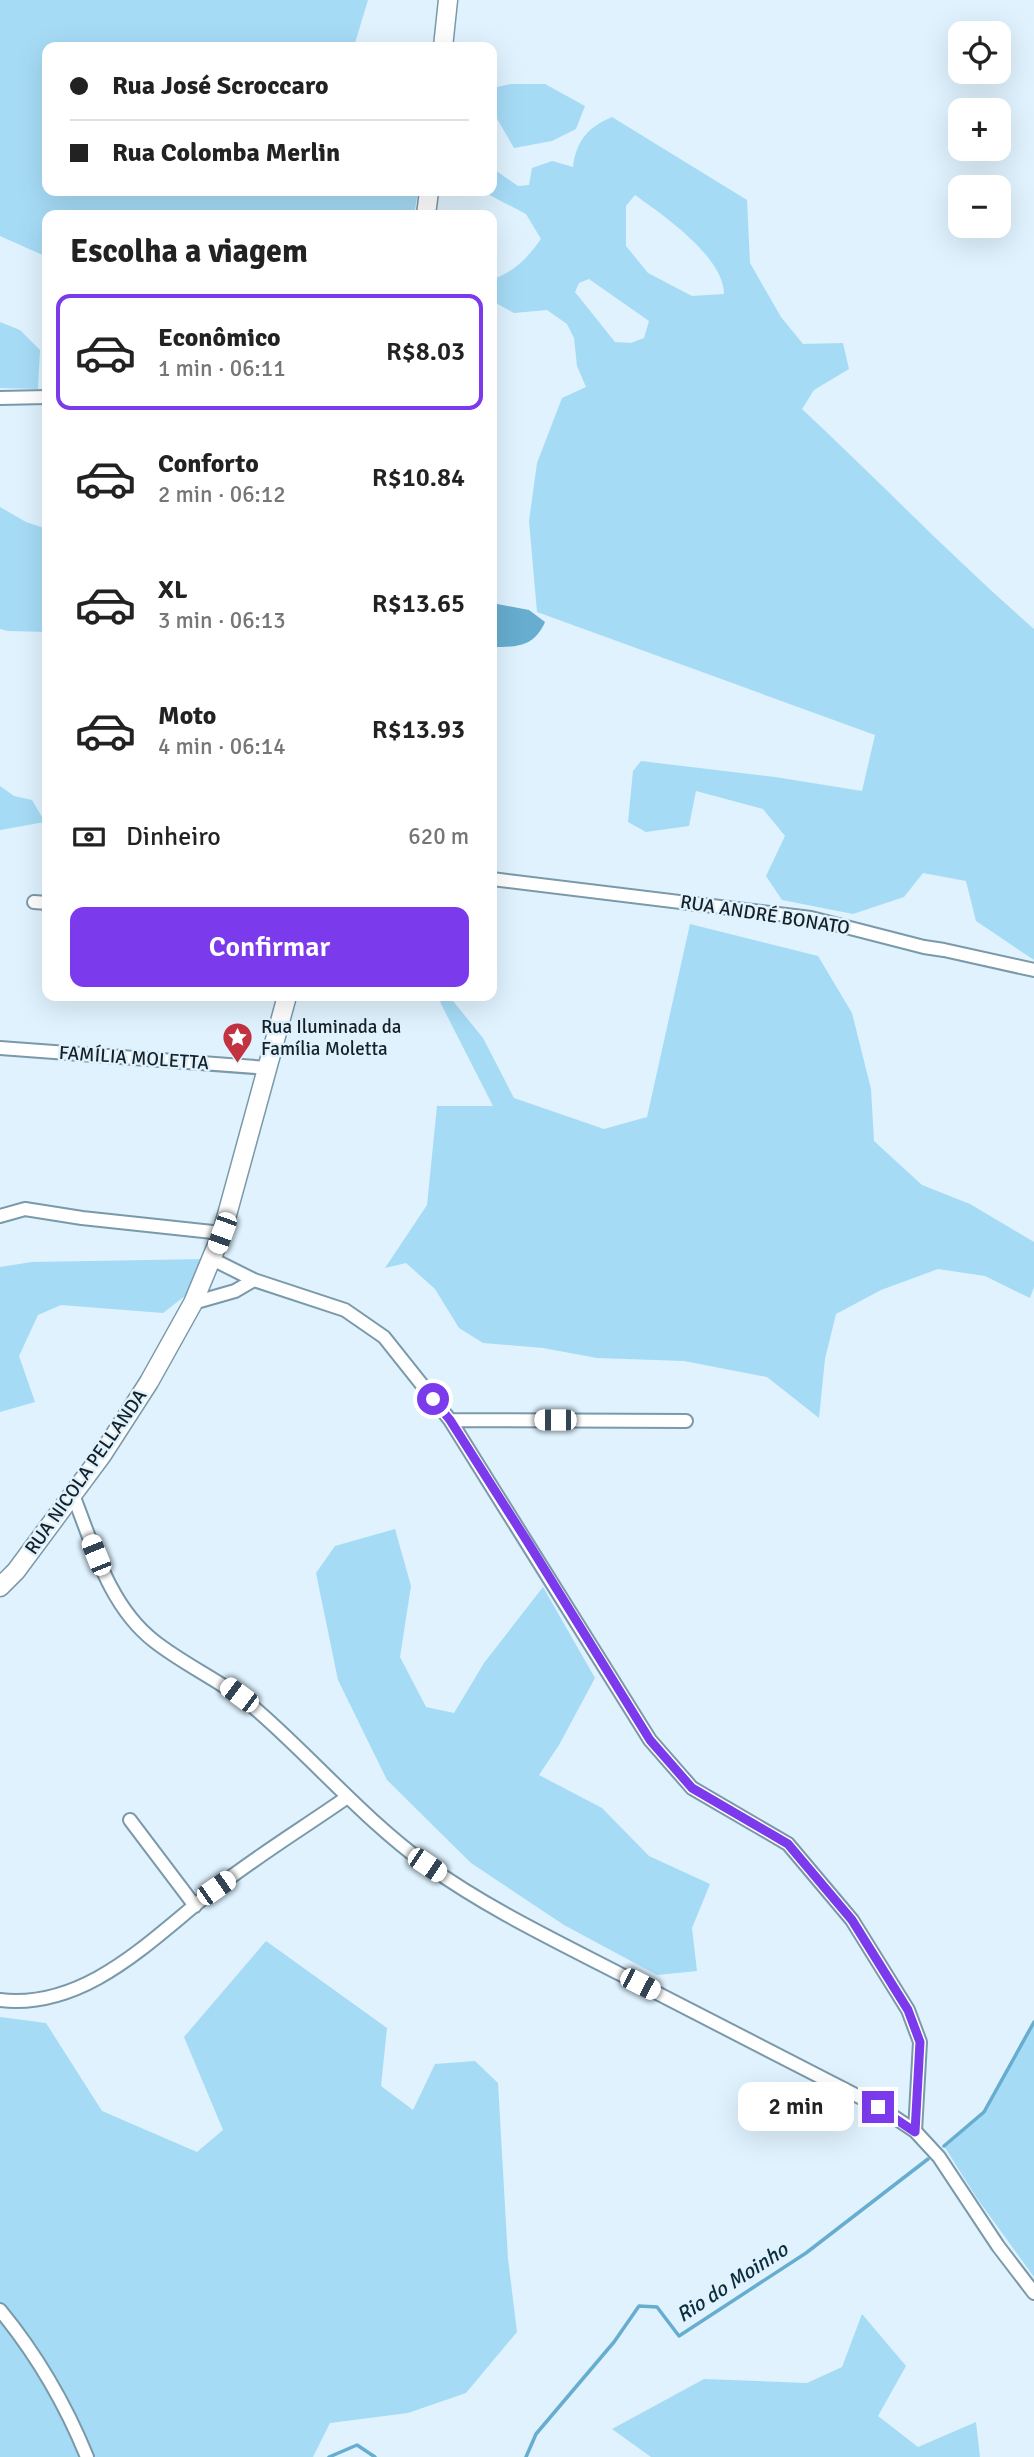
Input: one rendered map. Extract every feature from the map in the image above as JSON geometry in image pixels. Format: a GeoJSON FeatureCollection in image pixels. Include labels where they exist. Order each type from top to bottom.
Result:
{"type":"FeatureCollection","features":[{"type":"Feature","properties":{"kind":"main road"},"geometry":{"type":"LineString","coordinates":[[444,42],[448,0]]}},
{"type":"Feature","properties":{"kind":"main road","name":"RUA NICOLA PELLANDA"},"geometry":{"type":"LineString","coordinates":[[0,1587],[16,1571],[102,1455],[149,1382],[192,1303],[222,1233],[286,1001]]}},
{"type":"Feature","properties":{"kind":"street"},"geometry":{"type":"LineString","coordinates":[[0,398],[42,397]]}},
{"type":"Feature","properties":{"kind":"street","name":"RUA ANDRÉ BONATO"},"geometry":{"type":"LineString","coordinates":[[497,880],[811,918],[923,947],[1034,970]]}},
{"type":"Feature","properties":{"kind":"street"},"geometry":{"type":"LineString","coordinates":[[34,902],[42,903]]}},
{"type":"Feature","properties":{"kind":"street","name":"FAMÍLIA MOLETTA"},"geometry":{"type":"LineString","coordinates":[[0,1048],[268,1068]]}},
{"type":"Feature","properties":{"kind":"street"},"geometry":{"type":"LineString","coordinates":[[0,1216],[25,1209],[222,1233]]}},
{"type":"Feature","properties":{"kind":"street"},"geometry":{"type":"LineString","coordinates":[[212,1259],[254,1280],[345,1310],[384,1337],[450,1420],[650,1740],[692,1788],[788,1844],[852,1920],[908,2010],[920,2042],[915,2132]]}},
{"type":"Feature","properties":{"kind":"street"},"geometry":{"type":"LineString","coordinates":[[192,1303],[235,1291],[254,1280]]}},
{"type":"Feature","properties":{"kind":"street"},"geometry":{"type":"LineString","coordinates":[[450,1420],[686,1421]]}},
{"type":"Feature","properties":{"kind":"street"},"geometry":{"type":"LineString","coordinates":[[73,1495],[106,1577],[122,1606],[141,1630],[163,1648],[228,1686],[346,1798],[427,1865],[506,1915],[878,2107],[915,2132],[947,2169],[998,2246],[1034,2293]]}},
{"type":"Feature","properties":{"kind":"street"},"geometry":{"type":"LineString","coordinates":[[0,2000],[38,2001],[89,1982],[133,1955],[216,1888],[346,1798]]}},
{"type":"Feature","properties":{"kind":"street"},"geometry":{"type":"LineString","coordinates":[[130,1820],[195,1906]]}},
{"type":"Feature","properties":{"kind":"street"},"geometry":{"type":"LineString","coordinates":[[0,2310],[32,2351],[50,2380],[87,2457]]}},
{"type":"Feature","properties":{"kind":"shaded area"},"geometry":{"type":"Polygon","coordinates":[[[0,0],[368,0],[355,42],[42,42],[42,196],[417,196],[415,210],[42,210],[42,255],[0,236],[0,0]]]}},
{"type":"Feature","properties":{"kind":"shaded area"},"geometry":{"type":"Polygon","coordinates":[[[545,84],[585,106],[576,129],[552,141],[514,148],[497,119],[497,87],[545,84]]]}},
{"type":"Feature","properties":{"kind":"shaded area"},"geometry":{"type":"Polygon","coordinates":[[[612,117],[747,200],[750,263],[781,317],[803,344],[843,343],[849,369],[814,390],[802,409],[1034,629],[1034,960],[976,921],[966,881],[923,873],[904,897],[853,914],[782,900],[766,876],[785,836],[763,809],[696,791],[689,826],[646,832],[628,822],[633,771],[641,761],[775,777],[862,791],[875,735],[537,612],[529,521],[537,463],[562,398],[586,387],[577,366],[574,338],[567,324],[547,310],[514,313],[497,304],[497,277],[520,264],[541,239],[526,214],[492,196],[497,196],[497,171],[518,186],[529,185],[532,168],[552,161],[573,167],[580,142],[596,125],[612,117]],[[635,195],[626,206],[626,246],[648,273],[692,296],[724,294],[714,266],[675,225],[635,195]],[[589,279],[579,283],[575,292],[615,342],[631,343],[644,338],[649,321],[589,279]]]}},
{"type":"Feature","properties":{"kind":"shaded area"},"geometry":{"type":"Polygon","coordinates":[[[0,322],[20,330],[40,350],[38,389],[0,388],[0,322]]]}},
{"type":"Feature","properties":{"kind":"shaded area"},"geometry":{"type":"Polygon","coordinates":[[[0,507],[26,522],[42,527],[42,632],[0,629],[0,507]]]}},
{"type":"Feature","properties":{"kind":"shaded area"},"geometry":{"type":"Polygon","coordinates":[[[497,604],[529,610],[545,622],[530,641],[509,647],[497,647],[497,604]]]}},
{"type":"Feature","properties":{"kind":"shaded area"},"geometry":{"type":"Polygon","coordinates":[[[0,786],[14,796],[32,800],[42,817],[42,823],[0,830],[0,786]]]}},
{"type":"Feature","properties":{"kind":"shaded area"},"geometry":{"type":"Polygon","coordinates":[[[690,924],[818,956],[852,1013],[871,1089],[874,1141],[922,1185],[970,1204],[1034,1242],[1034,1287],[1030,1298],[985,1276],[938,1269],[881,1290],[836,1314],[825,1359],[819,1418],[767,1377],[684,1361],[597,1358],[543,1348],[483,1343],[459,1328],[435,1289],[406,1263],[385,1268],[427,1205],[437,1106],[493,1106],[442,1001],[453,1001],[483,1038],[514,1098],[604,1129],[647,1117],[690,924]]]}},
{"type":"Feature","properties":{"kind":"shaded area"},"geometry":{"type":"Polygon","coordinates":[[[205,1259],[190,1292],[163,1313],[61,1305],[38,1315],[19,1356],[35,1402],[0,1412],[0,1267],[32,1262],[205,1259]]]}},
{"type":"Feature","properties":{"kind":"shaded area"},"geometry":{"type":"Polygon","coordinates":[[[395,1529],[411,1586],[400,1657],[426,1707],[454,1713],[484,1663],[543,1587],[595,1678],[559,1745],[539,1775],[602,1808],[649,1856],[710,1884],[692,1928],[697,1971],[657,1975],[564,1925],[471,1863],[387,1780],[338,1680],[316,1573],[335,1546],[395,1529]]]}},
{"type":"Feature","properties":{"kind":"shaded area"},"geometry":{"type":"Polygon","coordinates":[[[266,1941],[387,2028],[381,2086],[413,2110],[435,2064],[475,2061],[498,2083],[508,2259],[517,2332],[466,2393],[408,2413],[330,2423],[313,2457],[0,2457],[0,2017],[46,2023],[102,2111],[197,2152],[223,2130],[184,2037],[266,1941]]]}},
{"type":"Feature","properties":{"kind":"shaded area"},"geometry":{"type":"Polygon","coordinates":[[[1034,2022],[1034,2277],[976,2197],[944,2146],[984,2112],[1034,2022]]]}},
{"type":"Feature","properties":{"kind":"shaded area"},"geometry":{"type":"Polygon","coordinates":[[[862,2314],[906,2366],[878,2416],[918,2447],[976,2422],[980,2457],[651,2457],[612,2429],[704,2379],[807,2383],[842,2367],[862,2314]]]}},
{"type":"Feature","properties":{"kind":"waterway","name":"Rio do Moinho"},"geometry":{"type":"LineString","coordinates":[[944,2146],[984,2112],[1034,2022]]}},
{"type":"Feature","properties":{"kind":"waterway","name":"Rio do Moinho"},"geometry":{"type":"LineString","coordinates":[[526,2457],[536,2434],[614,2342],[639,2306],[657,2307],[679,2336],[806,2253],[928,2159]]}},
{"type":"Feature","properties":{"kind":"waterway","name":"Rio do Moinho"},"geometry":{"type":"LineString","coordinates":[[329,2457],[357,2445],[375,2457]]}},
{"type":"Feature","properties":{"kind":"place","name":"Rua Iluminada da Família Moletta"},"geometry":{"type":"Point","coordinates":[238,1065]}},
{"type":"Feature","properties":{"kind":"route"},"geometry":{"type":"LineString","coordinates":[[433,1399],[450,1420],[650,1740],[692,1788],[788,1844],[852,1920],[908,2010],[920,2042],[915,2132],[878,2107]]}}]}
